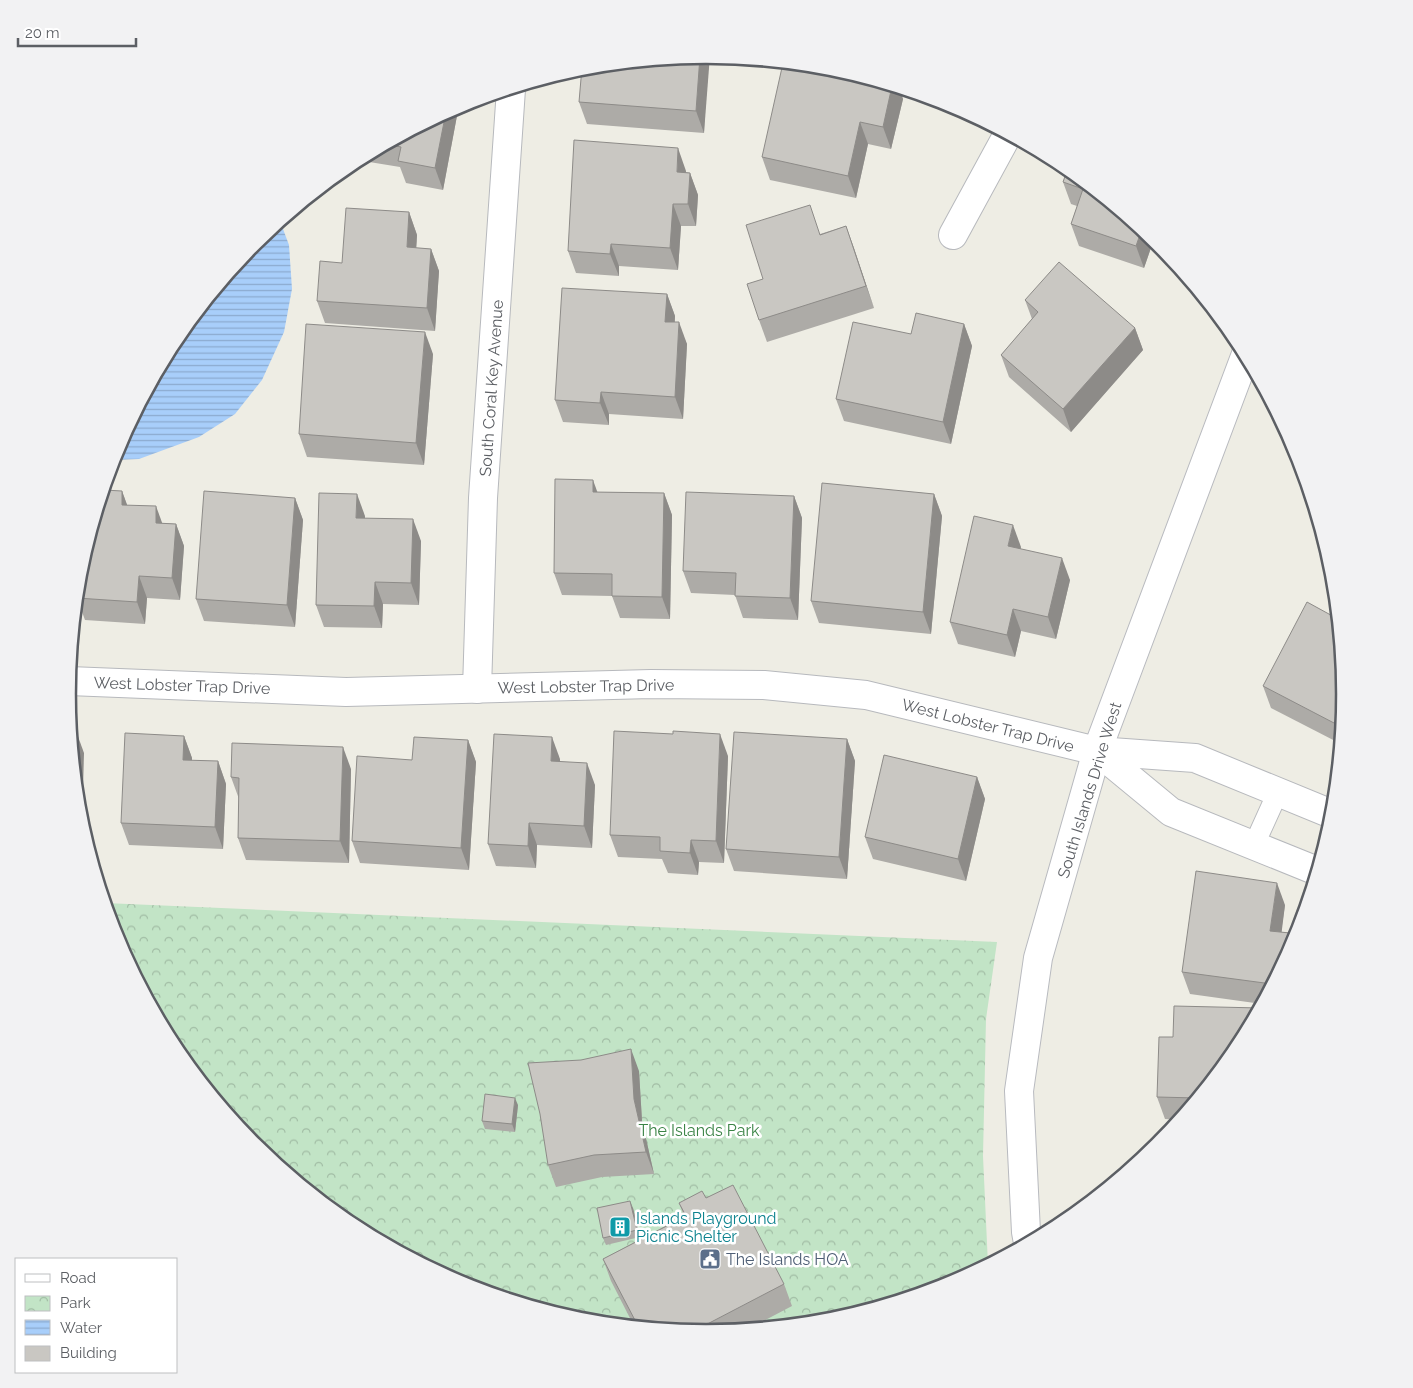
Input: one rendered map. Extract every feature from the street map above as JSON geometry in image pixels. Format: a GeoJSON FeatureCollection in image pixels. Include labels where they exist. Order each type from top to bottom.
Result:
{"type":"FeatureCollection","features":[{"type":"Feature","properties":{"kind":"street","name":"South Coral Key Avenue"},"geometry":{"type":"LineString","coordinates":[[477,689],[483,498],[511,95]]}},
{"type":"Feature","properties":{"kind":"street"},"geometry":{"type":"LineString","coordinates":[[953,235],[1005,139]]}},
{"type":"Feature","properties":{"kind":"street","name":"South Islands Drive West"},"geometry":{"type":"LineString","coordinates":[[1027,1237],[1019,1091],[1038,958],[1097,751],[1243,363]]}},
{"type":"Feature","properties":{"kind":"street","name":"West Lobster Trap Drive"},"geometry":{"type":"LineString","coordinates":[[77,680],[346,692],[651,684],[764,686],[866,695],[1097,751],[1195,758],[1326,812]]}},
{"type":"Feature","properties":{"kind":"street"},"geometry":{"type":"LineString","coordinates":[[1097,751],[1171,812],[1312,868]]}},
{"type":"Feature","properties":{"kind":"lane"},"geometry":{"type":"LineString","coordinates":[[1254,845],[1278,792]]}},
{"type":"Feature","properties":{"kind":"green space","name":"The Islands Park"},"geometry":{"type":"Polygon","coordinates":[[[112,903],[997,942],[986,1019],[983,1156],[988,1258],[909,1291],[870,1303],[829,1312],[789,1319],[748,1323],[665,1323],[624,1319],[543,1303],[465,1276],[391,1240],[356,1218],[291,1168],[233,1110],[206,1078],[182,1044],[141,973],[112,903]]]}},
{"type":"Feature","properties":{"kind":"water"},"geometry":{"type":"Polygon","coordinates":[[[283,228],[289,245],[292,289],[284,332],[262,380],[235,414],[199,437],[139,459],[122,460],[141,415],[182,344],[206,310],[233,278],[283,228]]]}},
{"type":"Feature","properties":{"kind":"building"},"geometry":{"type":"Polygon","coordinates":[[[699,64],[696,111],[579,102],[581,77],[624,69],[699,64]]]}},
{"type":"Feature","properties":{"kind":"building"},"geometry":{"type":"Polygon","coordinates":[[[782,68],[829,76],[891,91],[883,127],[860,122],[848,176],[762,157],[782,68]]]}},
{"type":"Feature","properties":{"kind":"building"},"geometry":{"type":"Polygon","coordinates":[[[444,122],[435,168],[398,161],[401,147],[395,146],[444,122]]]}},
{"type":"Feature","properties":{"kind":"building"},"geometry":{"type":"Polygon","coordinates":[[[574,140],[678,148],[677,172],[690,173],[688,204],[673,204],[670,248],[611,244],[610,254],[568,251],[574,140]]]}},
{"type":"Feature","properties":{"kind":"building"},"geometry":{"type":"Polygon","coordinates":[[[1065,176],[1090,194],[1122,220],[1139,236],[1136,246],[1071,224],[1083,189],[1063,182],[1065,176]]]}},
{"type":"Feature","properties":{"kind":"building"},"geometry":{"type":"Polygon","coordinates":[[[810,205],[820,235],[846,226],[866,286],[759,320],[747,284],[763,279],[746,225],[810,205]]]}},
{"type":"Feature","properties":{"kind":"building"},"geometry":{"type":"Polygon","coordinates":[[[346,208],[409,212],[407,247],[431,249],[427,308],[317,301],[320,261],[342,263],[346,208]]]}},
{"type":"Feature","properties":{"kind":"building"},"geometry":{"type":"Polygon","coordinates":[[[1059,262],[1135,328],[1063,409],[1001,355],[1038,312],[1025,300],[1059,262]]]}},
{"type":"Feature","properties":{"kind":"building"},"geometry":{"type":"Polygon","coordinates":[[[562,288],[667,294],[665,322],[679,322],[675,397],[601,392],[600,403],[555,400],[562,288]]]}},
{"type":"Feature","properties":{"kind":"building"},"geometry":{"type":"Polygon","coordinates":[[[916,313],[964,324],[943,422],[836,399],[853,322],[911,334],[916,313]]]}},
{"type":"Feature","properties":{"kind":"building"},"geometry":{"type":"Polygon","coordinates":[[[306,324],[425,332],[416,443],[299,434],[306,324]]]}},
{"type":"Feature","properties":{"kind":"building"},"geometry":{"type":"Polygon","coordinates":[[[555,479],[593,480],[593,492],[664,493],[662,597],[612,596],[612,574],[554,573],[555,479]]]}},
{"type":"Feature","properties":{"kind":"building"},"geometry":{"type":"Polygon","coordinates":[[[822,483],[934,494],[923,612],[811,601],[822,483]]]}},
{"type":"Feature","properties":{"kind":"building"},"geometry":{"type":"Polygon","coordinates":[[[110,490],[122,491],[122,505],[156,506],[156,523],[176,524],[172,578],[139,576],[137,602],[84,598],[88,571],[110,490]]]}},
{"type":"Feature","properties":{"kind":"building"},"geometry":{"type":"Polygon","coordinates":[[[204,491],[295,498],[287,605],[196,599],[204,491]]]}},
{"type":"Feature","properties":{"kind":"building"},"geometry":{"type":"Polygon","coordinates":[[[686,492],[794,496],[790,598],[735,596],[736,573],[683,571],[686,492]]]}},
{"type":"Feature","properties":{"kind":"building"},"geometry":{"type":"Polygon","coordinates":[[[319,493],[357,494],[356,518],[413,519],[411,583],[375,582],[374,606],[316,605],[319,493]]]}},
{"type":"Feature","properties":{"kind":"building"},"geometry":{"type":"Polygon","coordinates":[[[974,516],[1013,525],[1008,546],[1062,558],[1048,617],[1013,609],[1007,635],[950,622],[974,516]]]}},
{"type":"Feature","properties":{"kind":"building"},"geometry":{"type":"Polygon","coordinates":[[[1307,602],[1331,615],[1337,694],[1334,723],[1263,686],[1307,602]]]}},
{"type":"Feature","properties":{"kind":"building"},"geometry":{"type":"Polygon","coordinates":[[[614,731],[673,734],[673,731],[720,734],[716,841],[691,840],[690,853],[660,851],[660,837],[610,835],[614,731]]]}},
{"type":"Feature","properties":{"kind":"building"},"geometry":{"type":"Polygon","coordinates":[[[734,732],[847,739],[839,857],[726,849],[734,732]]]}},
{"type":"Feature","properties":{"kind":"building"},"geometry":{"type":"Polygon","coordinates":[[[125,733],[184,736],[183,760],[218,761],[215,827],[121,823],[125,733]]]}},
{"type":"Feature","properties":{"kind":"building"},"geometry":{"type":"Polygon","coordinates":[[[494,734],[552,737],[551,761],[587,763],[584,826],[529,823],[528,846],[488,844],[494,734]]]}},
{"type":"Feature","properties":{"kind":"building"},"geometry":{"type":"Polygon","coordinates":[[[414,737],[468,740],[461,848],[352,841],[357,756],[412,760],[414,737]]]}},
{"type":"Feature","properties":{"kind":"building"},"geometry":{"type":"Polygon","coordinates":[[[232,743],[343,747],[340,841],[238,838],[239,778],[231,777],[232,743]]]}},
{"type":"Feature","properties":{"kind":"building"},"geometry":{"type":"Polygon","coordinates":[[[884,755],[977,777],[958,859],[865,837],[884,755]]]}},
{"type":"Feature","properties":{"kind":"building"},"geometry":{"type":"Polygon","coordinates":[[[1196,871],[1277,883],[1270,931],[1290,933],[1266,983],[1182,972],[1196,871]]]}},
{"type":"Feature","properties":{"kind":"building"},"geometry":{"type":"Polygon","coordinates":[[[1174,1006],[1253,1008],[1231,1044],[1190,1098],[1157,1097],[1159,1037],[1173,1037],[1174,1006]]]}},
{"type":"Feature","properties":{"kind":"building"},"geometry":{"type":"Polygon","coordinates":[[[631,1049],[634,1099],[646,1152],[594,1155],[548,1165],[540,1114],[528,1063],[581,1060],[631,1049]]]}},
{"type":"Feature","properties":{"kind":"building"},"geometry":{"type":"Polygon","coordinates":[[[485,1094],[515,1098],[512,1124],[482,1121],[485,1094]]]}},
{"type":"Feature","properties":{"kind":"building","name":"The Islands HOA"},"geometry":{"type":"Polygon","coordinates":[[[733,1185],[784,1284],[707,1324],[635,1320],[603,1259],[686,1216],[679,1203],[702,1191],[706,1198],[733,1185]]]}},
{"type":"Feature","properties":{"kind":"building","name":"Islands Playground Picnic Shelter"},"geometry":{"type":"Polygon","coordinates":[[[630,1201],[637,1230],[603,1238],[597,1208],[630,1201]]]}},
{"type":"Feature","properties":{"kind":"place","name":"Islands Playground Picnic Shelter"},"geometry":{"type":"Point","coordinates":[620,1227]}},
{"type":"Feature","properties":{"kind":"place","name":"The Islands HOA"},"geometry":{"type":"Point","coordinates":[710,1259]}}]}
